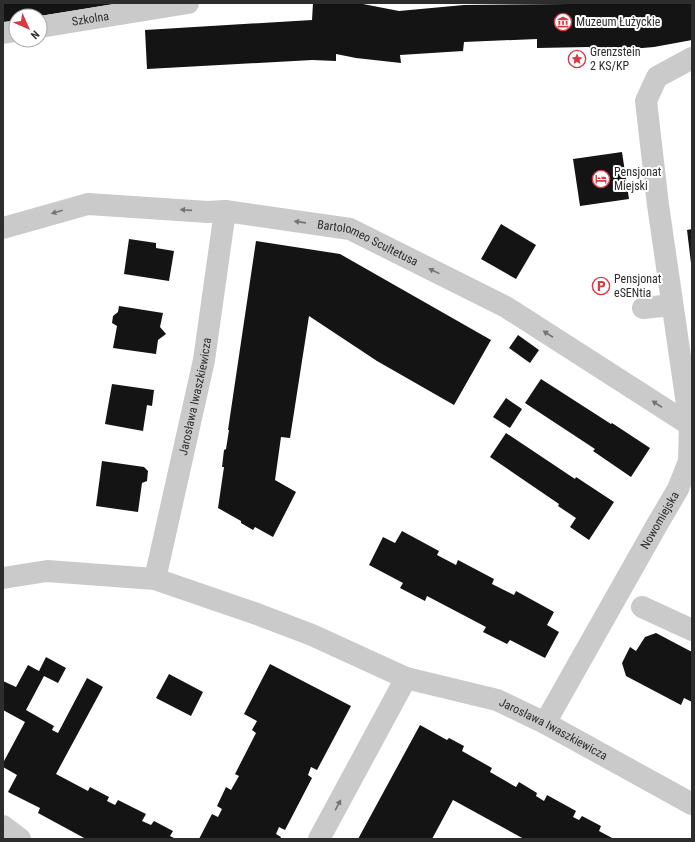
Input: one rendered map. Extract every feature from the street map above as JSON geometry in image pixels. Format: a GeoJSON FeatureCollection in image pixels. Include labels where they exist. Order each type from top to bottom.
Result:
{"type":"FeatureCollection","features":[{"type":"Feature","properties":{"kind":"street","name":"Szkolna"},"geometry":{"type":"LineString","coordinates":[[48,26],[188,3]]}},
{"type":"Feature","properties":{"kind":"street","name":"Nowomiejska"},"geometry":{"type":"LineString","coordinates":[[545,723],[678,489],[691,461],[690,426],[658,205],[646,101],[657,77],[692,58]]}},
{"type":"Feature","properties":{"kind":"street","name":"Bartolomeo Scultetusa"},"geometry":{"type":"LineString","coordinates":[[3,228],[88,204],[208,212],[225,210],[350,230],[506,307],[690,426]]}},
{"type":"Feature","properties":{"kind":"street","name":"Jarosława Iwaszkiewicza"},"geometry":{"type":"LineString","coordinates":[[155,580],[204,360],[225,210]]}},
{"type":"Feature","properties":{"kind":"street"},"geometry":{"type":"LineString","coordinates":[[644,308],[672,305]]}},
{"type":"Feature","properties":{"kind":"street","name":"Jarosława Iwaszkiewicza"},"geometry":{"type":"LineString","coordinates":[[3,578],[47,572],[155,580],[284,624],[312,635],[406,678],[497,700],[545,723],[692,804]]}},
{"type":"Feature","properties":{"kind":"street"},"geometry":{"type":"LineString","coordinates":[[642,607],[692,630]]}},
{"type":"Feature","properties":{"kind":"street"},"geometry":{"type":"LineString","coordinates":[[319,839],[406,678]]}},
{"type":"Feature","properties":{"kind":"street"},"geometry":{"type":"LineString","coordinates":[[3,826],[20,839]]}},
{"type":"Feature","properties":{"kind":"building"},"geometry":{"type":"Polygon","coordinates":[[[3,3],[121,3],[48,15],[48,8],[8,8],[8,24],[3,24],[3,3]]]}},
{"type":"Feature","properties":{"kind":"building"},"geometry":{"type":"Polygon","coordinates":[[[313,3],[363,4],[399,11],[464,5],[692,3],[692,40],[654,47],[619,50],[619,52],[590,54],[589,47],[537,48],[537,39],[464,42],[463,51],[400,55],[401,63],[356,58],[336,54],[336,61],[312,60],[147,69],[145,30],[312,20],[313,3]]]}},
{"type":"Feature","properties":{"kind":"building","name":"Pensjonat Miejski"},"geometry":{"type":"Polygon","coordinates":[[[622,152],[629,199],[580,206],[573,159],[622,152]]]}},
{"type":"Feature","properties":{"kind":"building"},"geometry":{"type":"Polygon","coordinates":[[[501,224],[536,245],[516,279],[481,259],[501,224]]]}},
{"type":"Feature","properties":{"kind":"building"},"geometry":{"type":"Polygon","coordinates":[[[692,229],[692,263],[691,263],[687,230],[692,229]]]}},
{"type":"Feature","properties":{"kind":"building"},"geometry":{"type":"Polygon","coordinates":[[[129,239],[156,243],[156,248],[174,251],[169,281],[124,274],[129,239]]]}},
{"type":"Feature","properties":{"kind":"building"},"geometry":{"type":"Polygon","coordinates":[[[256,241],[340,254],[491,340],[454,405],[377,361],[309,316],[290,438],[281,437],[275,480],[296,492],[273,537],[255,527],[253,530],[241,523],[241,521],[218,508],[224,467],[222,467],[224,450],[226,449],[229,430],[256,241]]]}},
{"type":"Feature","properties":{"kind":"building"},"geometry":{"type":"Polygon","coordinates":[[[119,306],[163,313],[160,327],[166,334],[158,340],[156,354],[113,348],[117,326],[112,323],[113,316],[118,312],[119,306]]]}},
{"type":"Feature","properties":{"kind":"building"},"geometry":{"type":"Polygon","coordinates":[[[518,335],[539,350],[530,363],[509,348],[518,335]]]}},
{"type":"Feature","properties":{"kind":"building"},"geometry":{"type":"Polygon","coordinates":[[[541,379],[650,448],[631,477],[593,451],[595,449],[525,403],[541,379]]]}},
{"type":"Feature","properties":{"kind":"building"},"geometry":{"type":"Polygon","coordinates":[[[112,384],[154,390],[152,406],[147,405],[143,431],[105,424],[112,384]]]}},
{"type":"Feature","properties":{"kind":"building"},"geometry":{"type":"Polygon","coordinates":[[[506,398],[522,409],[510,428],[493,417],[506,398]]]}},
{"type":"Feature","properties":{"kind":"building"},"geometry":{"type":"Polygon","coordinates":[[[506,433],[575,479],[576,477],[614,502],[589,540],[570,527],[576,518],[558,506],[559,504],[490,457],[506,433]]]}},
{"type":"Feature","properties":{"kind":"building"},"geometry":{"type":"Polygon","coordinates":[[[102,461],[144,467],[148,471],[147,481],[142,483],[138,512],[96,506],[102,461]]]}},
{"type":"Feature","properties":{"kind":"building"},"geometry":{"type":"Polygon","coordinates":[[[402,531],[439,551],[437,555],[456,565],[458,560],[494,579],[492,584],[514,595],[516,591],[554,612],[547,625],[559,632],[545,658],[510,640],[507,644],[483,632],[486,627],[427,596],[425,601],[400,588],[403,583],[369,565],[383,537],[395,543],[402,531]]]}},
{"type":"Feature","properties":{"kind":"building"},"geometry":{"type":"Polygon","coordinates":[[[656,633],[692,652],[692,702],[684,698],[681,705],[626,676],[622,663],[630,647],[636,651],[645,637],[656,633]]]}},
{"type":"Feature","properties":{"kind":"building"},"geometry":{"type":"Polygon","coordinates":[[[46,657],[66,668],[58,683],[44,676],[26,710],[54,726],[52,730],[58,733],[87,678],[103,687],[56,774],[88,791],[90,787],[109,797],[107,801],[115,805],[118,800],[146,814],[142,821],[151,825],[154,821],[173,831],[170,836],[176,839],[86,839],[38,813],[40,808],[8,792],[17,775],[3,767],[3,763],[25,722],[3,710],[3,681],[16,687],[28,665],[39,671],[46,657]]]}},
{"type":"Feature","properties":{"kind":"building"},"geometry":{"type":"Polygon","coordinates":[[[270,664],[351,706],[317,770],[311,767],[308,775],[312,778],[285,830],[279,827],[276,834],[281,837],[280,839],[199,839],[212,814],[218,817],[222,809],[217,806],[226,787],[231,790],[239,776],[235,774],[256,733],[252,730],[257,721],[244,714],[270,664]]]}},
{"type":"Feature","properties":{"kind":"building"},"geometry":{"type":"Polygon","coordinates":[[[169,674],[203,692],[191,716],[156,698],[169,674]]]}},
{"type":"Feature","properties":{"kind":"building"},"geometry":{"type":"Polygon","coordinates":[[[420,725],[447,740],[449,738],[464,746],[462,751],[492,768],[490,772],[516,787],[519,782],[537,793],[536,796],[544,801],[547,795],[576,811],[573,817],[579,820],[582,816],[601,826],[599,831],[614,839],[524,839],[453,800],[432,839],[358,839],[420,725]]]}},
{"type":"Feature","properties":{"kind":"place","name":"Muzeum Łużyckie"},"geometry":{"type":"Point","coordinates":[563,22]}},
{"type":"Feature","properties":{"kind":"place","name":"Grenzstein 2 KS/KP"},"geometry":{"type":"Point","coordinates":[577,59]}},
{"type":"Feature","properties":{"kind":"place","name":"Pensjonat Miejski"},"geometry":{"type":"Point","coordinates":[601,179]}},
{"type":"Feature","properties":{"kind":"place","name":"Pensjonat eSENtia"},"geometry":{"type":"Point","coordinates":[601,286]}}]}
